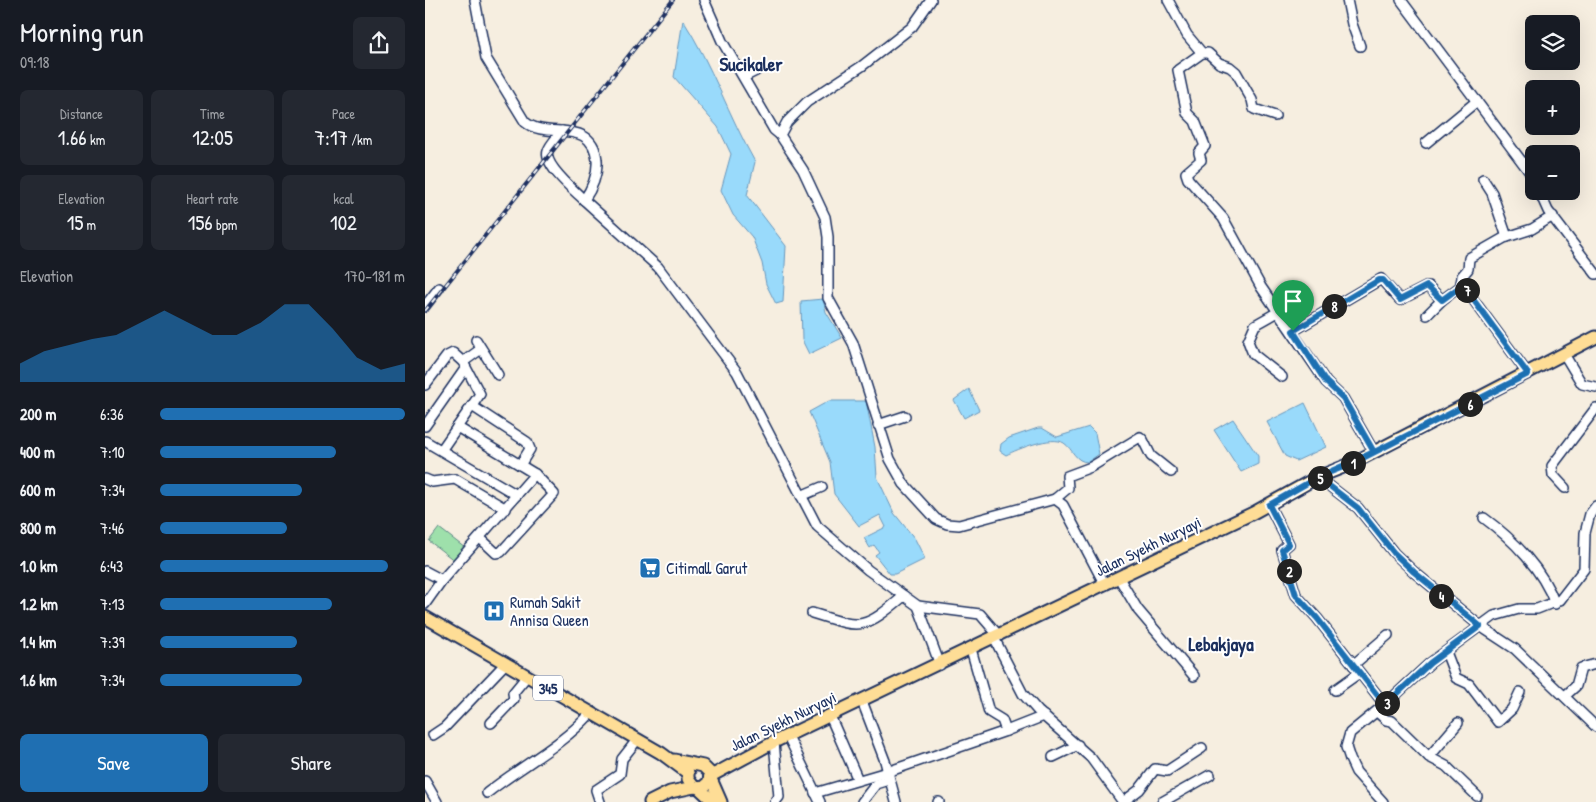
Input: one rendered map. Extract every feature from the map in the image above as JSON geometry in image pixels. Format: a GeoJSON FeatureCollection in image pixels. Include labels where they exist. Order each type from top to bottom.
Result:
{"type":"FeatureCollection","features":[{"type":"Feature","properties":{"kind":"main road","name":"Jalan Syekh Nuryayi"},"geometry":{"type":"LineString","coordinates":[[707,772],[724,768],[774,742],[997,637],[1269,505],[1318,477],[1374,452],[1528,374],[1596,337]]}},
{"type":"Feature","properties":{"kind":"main road","name":"345"},"geometry":{"type":"LineString","coordinates":[[425,617],[670,759],[688,773]]}},
{"type":"Feature","properties":{"kind":"main road","name":"345"},"geometry":{"type":"LineString","coordinates":[[670,759],[707,772]]}},
{"type":"Feature","properties":{"kind":"main road"},"geometry":{"type":"LineString","coordinates":[[670,792],[693,767],[707,772],[721,802]]}},
{"type":"Feature","properties":{"kind":"main road"},"geometry":{"type":"LineString","coordinates":[[650,802],[670,792],[708,784],[707,772]]}},
{"type":"Feature","properties":{"kind":"main road"},"geometry":{"type":"LineString","coordinates":[[688,773],[689,782],[714,802]]}},
{"type":"Feature","properties":{"kind":"street"},"geometry":{"type":"LineString","coordinates":[[475,0],[486,58],[525,122],[535,128],[584,135],[595,151],[597,173],[584,200]]}},
{"type":"Feature","properties":{"kind":"street"},"geometry":{"type":"LineString","coordinates":[[704,0],[721,41],[774,130],[780,135],[803,170],[825,217],[828,237],[828,298],[853,343],[890,459],[904,484],[940,522],[959,525],[1055,499],[1068,488],[1067,476],[1091,467],[1140,437],[1151,456],[1171,472]]}},
{"type":"Feature","properties":{"kind":"street"},"geometry":{"type":"LineString","coordinates":[[780,135],[787,122],[807,102],[862,66],[912,27],[931,0]]}},
{"type":"Feature","properties":{"kind":"street"},"geometry":{"type":"LineString","coordinates":[[1168,0],[1187,35],[1202,53]]}},
{"type":"Feature","properties":{"kind":"street"},"geometry":{"type":"LineString","coordinates":[[1347,0],[1352,24],[1360,46]]}},
{"type":"Feature","properties":{"kind":"street"},"geometry":{"type":"LineString","coordinates":[[1401,0],[1525,166]]}},
{"type":"Feature","properties":{"kind":"street"},"geometry":{"type":"LineString","coordinates":[[1275,116],[1254,109],[1252,100],[1233,69],[1219,63],[1208,53],[1202,53],[1178,70],[1187,113],[1195,121],[1205,146],[1199,153],[1201,160],[1186,175],[1191,184],[1223,218],[1259,284],[1293,331],[1326,382],[1343,398],[1374,452]]}},
{"type":"Feature","properties":{"kind":"street"},"geometry":{"type":"LineString","coordinates":[[744,77],[756,71]]}},
{"type":"Feature","properties":{"kind":"street"},"geometry":{"type":"LineString","coordinates":[[1426,143],[1477,101]]}},
{"type":"Feature","properties":{"kind":"street"},"geometry":{"type":"LineString","coordinates":[[562,131],[547,151],[547,156],[559,176],[659,267],[737,372],[766,424],[817,526],[868,570],[918,606],[980,614],[997,637],[1021,691],[1044,716],[1078,745],[1094,762],[1123,802],[1139,790],[1155,769],[1167,771],[1202,748]]}},
{"type":"Feature","properties":{"kind":"street"},"geometry":{"type":"LineString","coordinates":[[1483,179],[1492,193],[1507,236]]}},
{"type":"Feature","properties":{"kind":"street"},"geometry":{"type":"LineString","coordinates":[[1544,200],[1553,216],[1596,274]]}},
{"type":"Feature","properties":{"kind":"street"},"geometry":{"type":"LineString","coordinates":[[1427,316],[1442,300],[1461,286],[1462,276],[1468,269],[1469,258],[1507,236],[1532,229],[1553,216]]}},
{"type":"Feature","properties":{"kind":"street"},"geometry":{"type":"LineString","coordinates":[[1293,331],[1381,279],[1400,300],[1427,286],[1442,300]]}},
{"type":"Feature","properties":{"kind":"street"},"geometry":{"type":"LineString","coordinates":[[1461,283],[1528,374]]}},
{"type":"Feature","properties":{"kind":"street"},"geometry":{"type":"LineString","coordinates":[[425,306],[439,288]]}},
{"type":"Feature","properties":{"kind":"street"},"geometry":{"type":"LineString","coordinates":[[1278,312],[1255,325],[1249,341],[1253,354],[1282,377]]}},
{"type":"Feature","properties":{"kind":"street"},"geometry":{"type":"LineString","coordinates":[[476,340],[498,375]]}},
{"type":"Feature","properties":{"kind":"street"},"geometry":{"type":"LineString","coordinates":[[425,426],[464,366],[481,349]]}},
{"type":"Feature","properties":{"kind":"street"},"geometry":{"type":"LineString","coordinates":[[425,385],[449,354],[453,352],[464,366],[480,394],[442,449]]}},
{"type":"Feature","properties":{"kind":"street"},"geometry":{"type":"LineString","coordinates":[[1564,354],[1581,382],[1596,387]]}},
{"type":"Feature","properties":{"kind":"street"},"geometry":{"type":"LineString","coordinates":[[472,406],[527,442],[531,449],[520,465]]}},
{"type":"Feature","properties":{"kind":"street"},"geometry":{"type":"LineString","coordinates":[[1565,488],[1553,475],[1551,466],[1596,408]]}},
{"type":"Feature","properties":{"kind":"street"},"geometry":{"type":"LineString","coordinates":[[878,425],[905,416]]}},
{"type":"Feature","properties":{"kind":"street"},"geometry":{"type":"LineString","coordinates":[[457,428],[535,474],[553,491],[553,497],[501,552],[496,553],[480,538]]}},
{"type":"Feature","properties":{"kind":"street"},"geometry":{"type":"LineString","coordinates":[[425,442],[442,449],[517,495]]}},
{"type":"Feature","properties":{"kind":"street"},"geometry":{"type":"LineString","coordinates":[[425,604],[442,580],[535,474]]}},
{"type":"Feature","properties":{"kind":"street"},"geometry":{"type":"LineString","coordinates":[[1318,477],[1358,508],[1394,553],[1414,572],[1480,626],[1515,648],[1566,695],[1596,727]]}},
{"type":"Feature","properties":{"kind":"street"},"geometry":{"type":"LineString","coordinates":[[425,479],[432,482],[451,478],[506,509]]}},
{"type":"Feature","properties":{"kind":"street"},"geometry":{"type":"LineString","coordinates":[[801,496],[822,488]]}},
{"type":"Feature","properties":{"kind":"street"},"geometry":{"type":"LineString","coordinates":[[1055,499],[1063,505],[1105,585]]}},
{"type":"Feature","properties":{"kind":"street"},"geometry":{"type":"LineString","coordinates":[[1269,505],[1289,544],[1282,550],[1296,595],[1385,705]]}},
{"type":"Feature","properties":{"kind":"street"},"geometry":{"type":"LineString","coordinates":[[1383,802],[1356,772],[1346,747],[1350,733],[1385,705],[1430,663],[1480,626],[1504,612],[1519,609],[1537,610],[1555,604],[1560,600],[1584,569],[1585,533],[1590,514],[1596,506]]}},
{"type":"Feature","properties":{"kind":"street"},"geometry":{"type":"LineString","coordinates":[[1484,518],[1504,533],[1531,562],[1547,584],[1555,604]]}},
{"type":"Feature","properties":{"kind":"street"},"geometry":{"type":"LineString","coordinates":[[425,571],[442,580]]}},
{"type":"Feature","properties":{"kind":"street"},"geometry":{"type":"LineString","coordinates":[[1119,578],[1138,610],[1195,676]]}},
{"type":"Feature","properties":{"kind":"street"},"geometry":{"type":"LineString","coordinates":[[812,614],[849,625],[860,625],[881,614],[903,596]]}},
{"type":"Feature","properties":{"kind":"street"},"geometry":{"type":"LineString","coordinates":[[918,606],[940,664]]}},
{"type":"Feature","properties":{"kind":"street"},"geometry":{"type":"LineString","coordinates":[[1335,690],[1388,635]]}},
{"type":"Feature","properties":{"kind":"street"},"geometry":{"type":"LineString","coordinates":[[971,649],[989,712],[1002,720],[1006,731]]}},
{"type":"Feature","properties":{"kind":"street"},"geometry":{"type":"LineString","coordinates":[[1446,652],[1456,678],[1469,684],[1498,722],[1512,708],[1520,692]]}},
{"type":"Feature","properties":{"kind":"street"},"geometry":{"type":"LineString","coordinates":[[433,735],[442,730],[505,664]]}},
{"type":"Feature","properties":{"kind":"street"},"geometry":{"type":"LineString","coordinates":[[1566,695],[1576,686],[1581,668],[1596,664]]}},
{"type":"Feature","properties":{"kind":"street"},"geometry":{"type":"LineString","coordinates":[[491,723],[514,699],[513,693],[527,676]]}},
{"type":"Feature","properties":{"kind":"street"},"geometry":{"type":"LineString","coordinates":[[862,701],[885,760],[896,802]]}},
{"type":"Feature","properties":{"kind":"street"},"geometry":{"type":"LineString","coordinates":[[1377,712],[1386,720],[1392,721],[1429,758],[1446,766],[1477,796]]}},
{"type":"Feature","properties":{"kind":"street"},"geometry":{"type":"LineString","coordinates":[[487,793],[509,775],[540,757],[581,724],[590,714]]}},
{"type":"Feature","properties":{"kind":"street"},"geometry":{"type":"LineString","coordinates":[[831,716],[858,780]]}},
{"type":"Feature","properties":{"kind":"street"},"geometry":{"type":"LineString","coordinates":[[862,802],[876,784],[888,776],[1044,716]]}},
{"type":"Feature","properties":{"kind":"street"},"geometry":{"type":"LineString","coordinates":[[1429,758],[1458,723]]}},
{"type":"Feature","properties":{"kind":"street"},"geometry":{"type":"LineString","coordinates":[[788,736],[820,802]]}},
{"type":"Feature","properties":{"kind":"street"},"geometry":{"type":"LineString","coordinates":[[600,802],[596,790],[620,774],[622,759],[637,740]]}},
{"type":"Feature","properties":{"kind":"street"},"geometry":{"type":"LineString","coordinates":[[774,742],[779,800]]}},
{"type":"Feature","properties":{"kind":"street"},"geometry":{"type":"LineString","coordinates":[[1053,757],[1078,745]]}},
{"type":"Feature","properties":{"kind":"street"},"geometry":{"type":"LineString","coordinates":[[1162,802],[1210,775]]}},
{"type":"Feature","properties":{"kind":"street"},"geometry":{"type":"LineString","coordinates":[[815,793],[858,780],[888,776]]}},
{"type":"Feature","properties":{"kind":"street"},"geometry":{"type":"LineString","coordinates":[[425,781],[432,800]]}},
{"type":"Feature","properties":{"kind":"green space"},"geometry":{"type":"Polygon","coordinates":[[[439,528],[465,548],[455,561],[429,541],[439,528]]]}},
{"type":"Feature","properties":{"kind":"water"},"geometry":{"type":"Polygon","coordinates":[[[683,20],[703,55],[755,162],[747,195],[786,246],[783,302],[776,304],[766,284],[762,263],[752,237],[733,215],[721,190],[731,154],[718,127],[674,77],[683,20]]]}},
{"type":"Feature","properties":{"kind":"water"},"geometry":{"type":"Polygon","coordinates":[[[823,299],[826,312],[842,338],[809,354],[802,340],[801,301],[823,299]]]}},
{"type":"Feature","properties":{"kind":"water"},"geometry":{"type":"Polygon","coordinates":[[[969,389],[979,410],[964,418],[954,400],[969,389]]]}},
{"type":"Feature","properties":{"kind":"water"},"geometry":{"type":"Polygon","coordinates":[[[829,401],[866,401],[875,447],[877,477],[894,513],[915,539],[925,559],[895,574],[890,574],[875,555],[879,552],[874,545],[870,548],[864,538],[886,527],[880,515],[859,526],[834,494],[830,462],[809,412],[829,401]]]}},
{"type":"Feature","properties":{"kind":"water"},"geometry":{"type":"Polygon","coordinates":[[[1305,403],[1326,447],[1296,461],[1285,456],[1267,422],[1305,403]]]}},
{"type":"Feature","properties":{"kind":"water"},"geometry":{"type":"Polygon","coordinates":[[[1233,419],[1258,456],[1258,464],[1241,472],[1214,430],[1233,419]]]}},
{"type":"Feature","properties":{"kind":"water"},"geometry":{"type":"Polygon","coordinates":[[[1089,427],[1095,433],[1099,454],[1088,462],[1080,460],[1064,443],[1059,441],[1035,444],[1006,455],[1000,451],[1001,444],[1009,438],[1038,428],[1042,428],[1057,437],[1089,427]]]}},
{"type":"Feature","properties":{"kind":"railway"},"geometry":{"type":"LineString","coordinates":[[425,311],[673,0]]}},
{"type":"Feature","properties":{"kind":"place","name":"Citimall Garut"},"geometry":{"type":"Point","coordinates":[650,568]}},
{"type":"Feature","properties":{"kind":"place","name":"Rumah Sakit Annisa Queen"},"geometry":{"type":"Point","coordinates":[494,611]}},
{"type":"Feature","properties":{"kind":"district","name":"Sucikaler"},"geometry":{"type":"Point","coordinates":[751,64]}},
{"type":"Feature","properties":{"kind":"district","name":"Lebakjaya"},"geometry":{"type":"Point","coordinates":[1221,644]}},
{"type":"Feature","properties":{"kind":"route"},"geometry":{"type":"LineString","coordinates":[[1293,331],[1326,382],[1343,398],[1374,452],[1351,464],[1318,477],[1269,505],[1289,544],[1288,547],[1282,550],[1296,595],[1317,618],[1385,705],[1430,663],[1472,634],[1480,626],[1414,572],[1394,553],[1351,501],[1318,477],[1351,464],[1528,374],[1517,356],[1499,336],[1461,283],[1461,286],[1442,300],[1427,286],[1400,300],[1381,279],[1293,331]]}}]}
